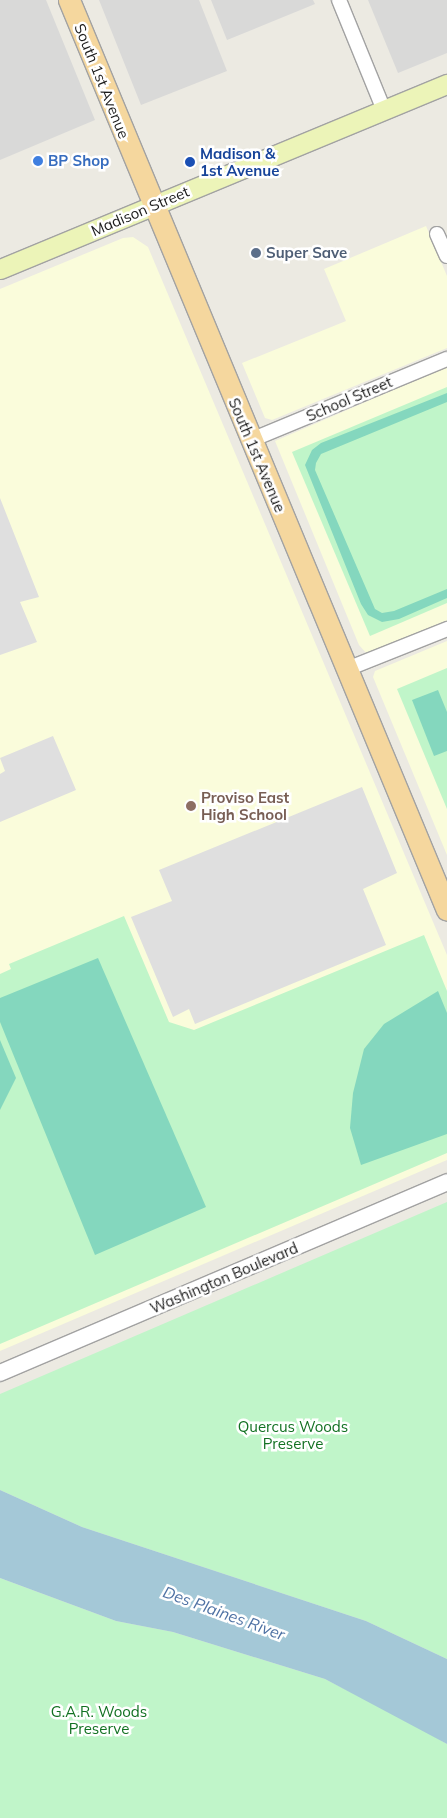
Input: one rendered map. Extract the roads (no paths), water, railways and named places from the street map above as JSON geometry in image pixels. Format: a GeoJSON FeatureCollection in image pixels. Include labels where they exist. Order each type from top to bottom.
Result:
{"type":"FeatureCollection","features":[{"type":"Feature","properties":{"kind":"main road","name":"South 1st Avenue"},"geometry":{"type":"LineString","coordinates":[[69,0],[152,206],[447,910]]}},
{"type":"Feature","properties":{"kind":"main road","name":"Madison Street"},"geometry":{"type":"LineString","coordinates":[[0,269],[447,84]]}},
{"type":"Feature","properties":{"kind":"street"},"geometry":{"type":"LineString","coordinates":[[339,0],[384,110]]}},
{"type":"Feature","properties":{"kind":"street"},"geometry":{"type":"LineString","coordinates":[[437,234],[447,256]]}},
{"type":"Feature","properties":{"kind":"street","name":"School Street"},"geometry":{"type":"LineString","coordinates":[[251,440],[447,359]]}},
{"type":"Feature","properties":{"kind":"street"},"geometry":{"type":"LineString","coordinates":[[347,669],[447,628]]}},
{"type":"Feature","properties":{"kind":"street","name":"Washington Boulevard"},"geometry":{"type":"LineString","coordinates":[[0,1373],[447,1182]]}},
{"type":"Feature","properties":{"kind":"water","name":"Des Plaines River"},"geometry":{"type":"Polygon","coordinates":[[[0,1490],[82,1527],[366,1621],[447,1659],[447,1744],[325,1679],[173,1632],[116,1621],[0,1578],[0,1490]]]}},
{"type":"Feature","properties":{"kind":"place","name":"BP Shop"},"geometry":{"type":"Point","coordinates":[38,161]}},
{"type":"Feature","properties":{"kind":"place","name":"Madison & 1st Avenue"},"geometry":{"type":"Point","coordinates":[190,162]}},
{"type":"Feature","properties":{"kind":"place","name":"Super Save"},"geometry":{"type":"Point","coordinates":[256,253]}},
{"type":"Feature","properties":{"kind":"place","name":"Proviso East High School"},"geometry":{"type":"Point","coordinates":[191,806]}},
{"type":"Feature","properties":{"kind":"park label","name":"Quercus Woods Preserve"},"geometry":{"type":"Point","coordinates":[293,1434]}},
{"type":"Feature","properties":{"kind":"park label","name":"G.A.R. Woods Preserve"},"geometry":{"type":"Point","coordinates":[99,1720]}}]}
